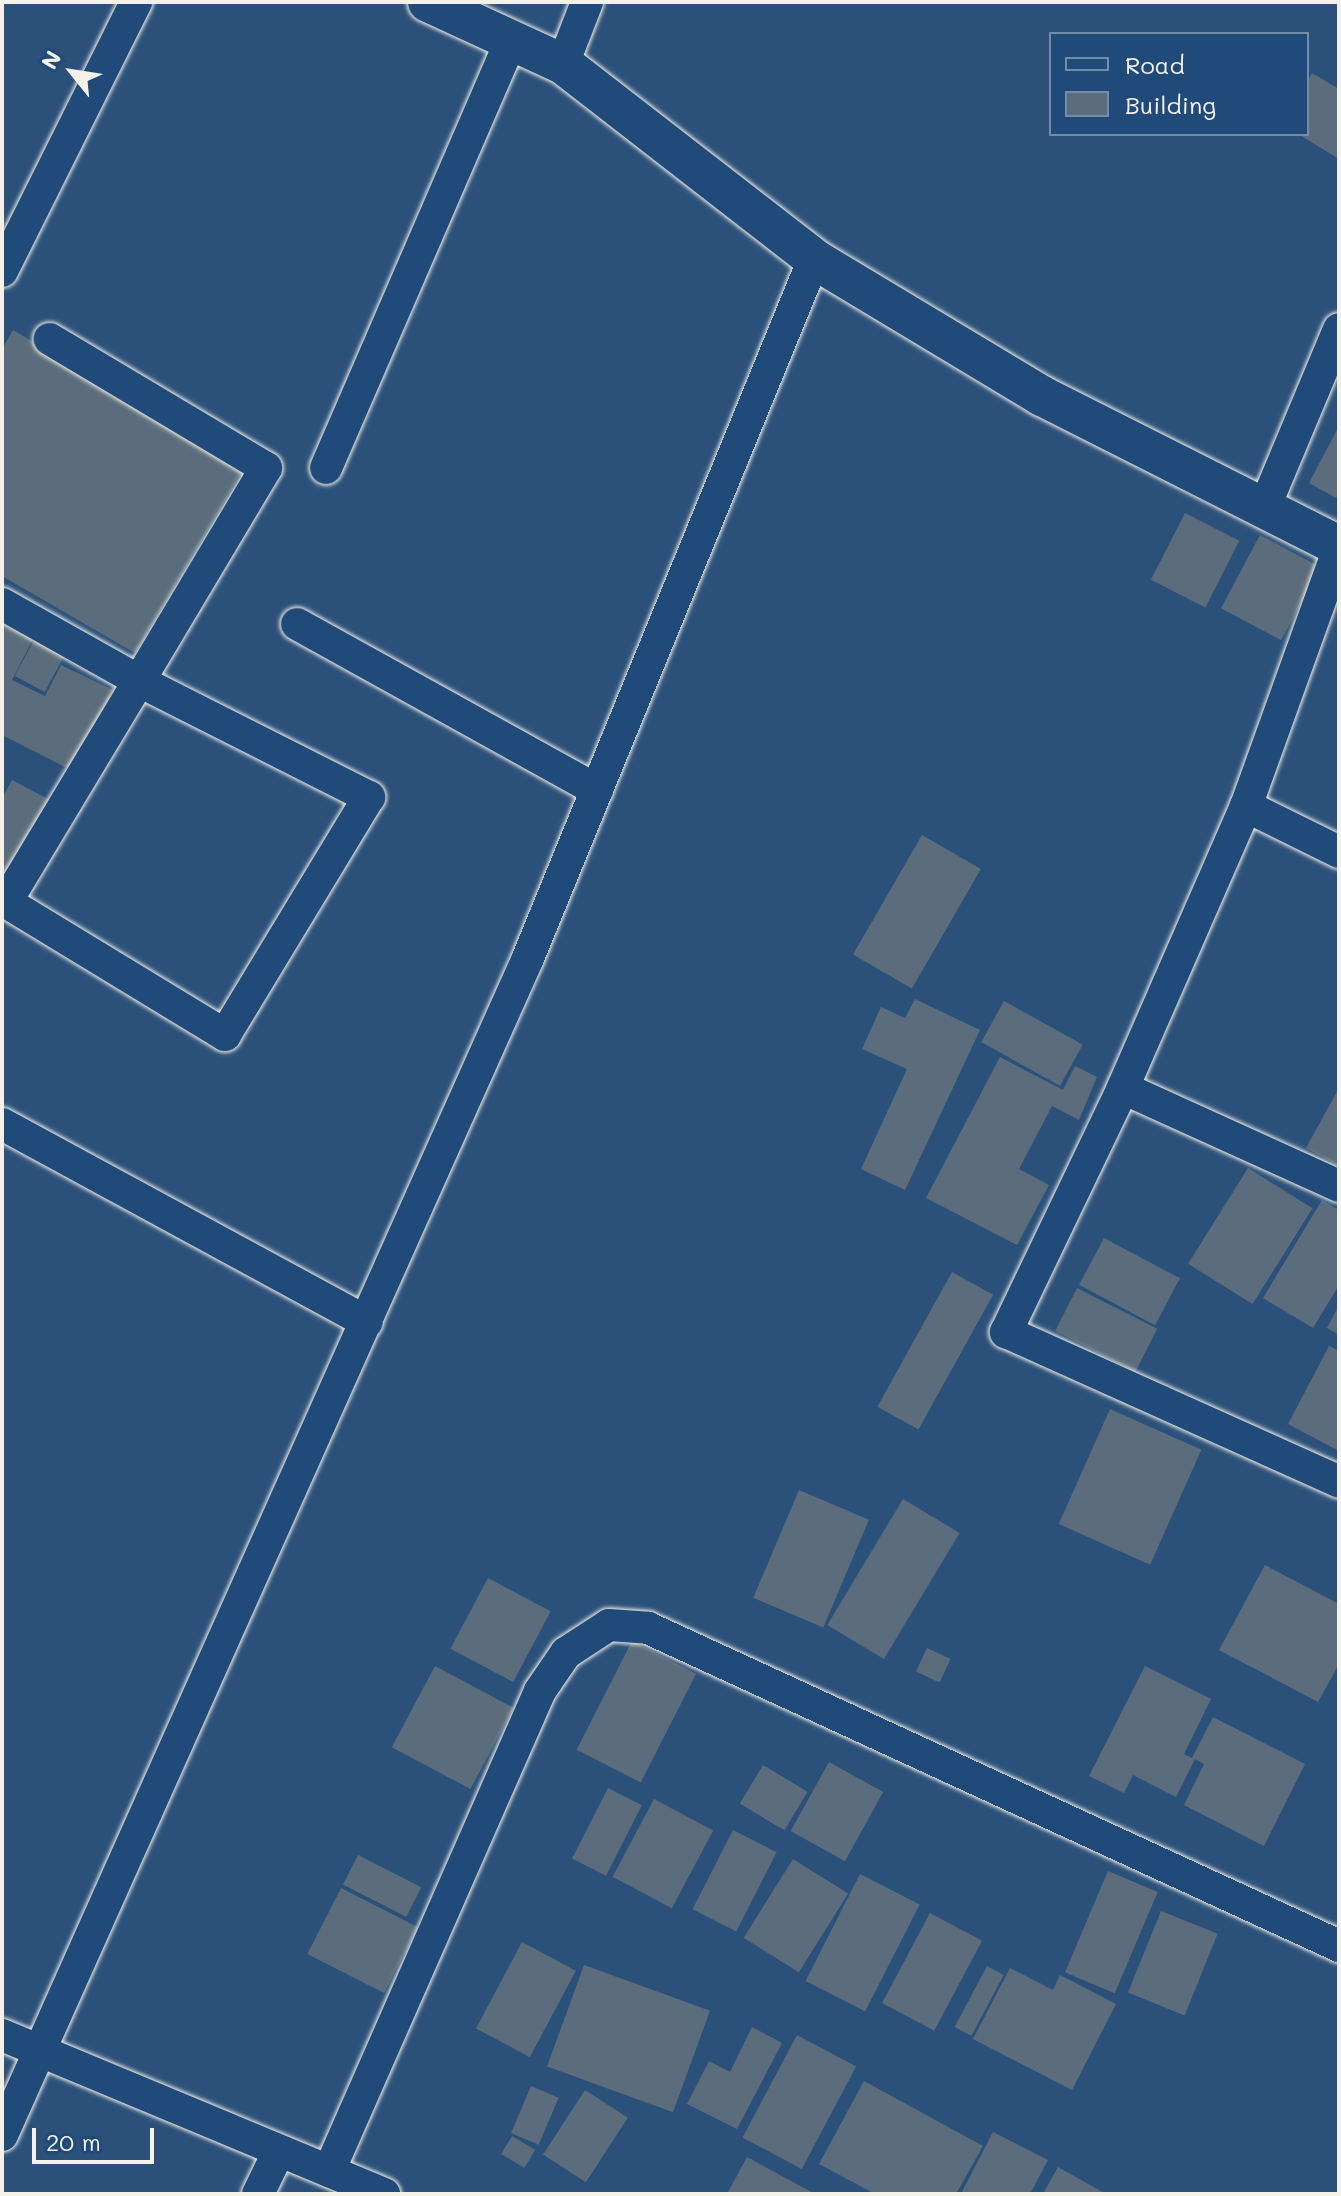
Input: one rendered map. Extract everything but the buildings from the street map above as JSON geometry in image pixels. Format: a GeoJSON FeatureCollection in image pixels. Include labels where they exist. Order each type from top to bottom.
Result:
{"type":"FeatureCollection","features":[{"type":"Feature","properties":{"kind":"street"},"geometry":{"type":"LineString","coordinates":[[2,271],[136,2]]}},
{"type":"Feature","properties":{"kind":"street"},"geometry":{"type":"LineString","coordinates":[[428,2],[563,64],[814,259],[1042,396],[1339,547],[1246,806],[1123,1088],[1006,1332],[1339,1482]]}},
{"type":"Feature","properties":{"kind":"street"},"geometry":{"type":"LineString","coordinates":[[563,64],[587,2]]}},
{"type":"Feature","properties":{"kind":"street"},"geometry":{"type":"LineString","coordinates":[[326,468],[511,40]]}},
{"type":"Feature","properties":{"kind":"street"},"geometry":{"type":"LineString","coordinates":[[2,2135],[43,2053],[367,1322],[597,790],[814,259]]}},
{"type":"Feature","properties":{"kind":"street"},"geometry":{"type":"LineString","coordinates":[[1263,511],[1339,329]]}},
{"type":"Feature","properties":{"kind":"street"},"geometry":{"type":"LineString","coordinates":[[2,604],[139,681],[369,797],[225,1035],[6,902],[139,681],[266,468],[50,339]]}},
{"type":"Feature","properties":{"kind":"street"},"geometry":{"type":"LineString","coordinates":[[297,624],[597,790]]}},
{"type":"Feature","properties":{"kind":"street"},"geometry":{"type":"LineString","coordinates":[[1246,806],[1339,852]]}},
{"type":"Feature","properties":{"kind":"street"},"geometry":{"type":"LineString","coordinates":[[1123,1088],[1339,1186]]}},
{"type":"Feature","properties":{"kind":"street"},"geometry":{"type":"LineString","coordinates":[[2,1124],[367,1322]]}},
{"type":"Feature","properties":{"kind":"street"},"geometry":{"type":"LineString","coordinates":[[329,2171],[540,1691],[566,1653],[609,1625],[648,1628],[1339,1946]]}},
{"type":"Feature","properties":{"kind":"street"},"geometry":{"type":"LineString","coordinates":[[2,2035],[384,2194]]}},
{"type":"Feature","properties":{"kind":"street"},"geometry":{"type":"LineString","coordinates":[[258,2194],[279,2151]]}}]}
